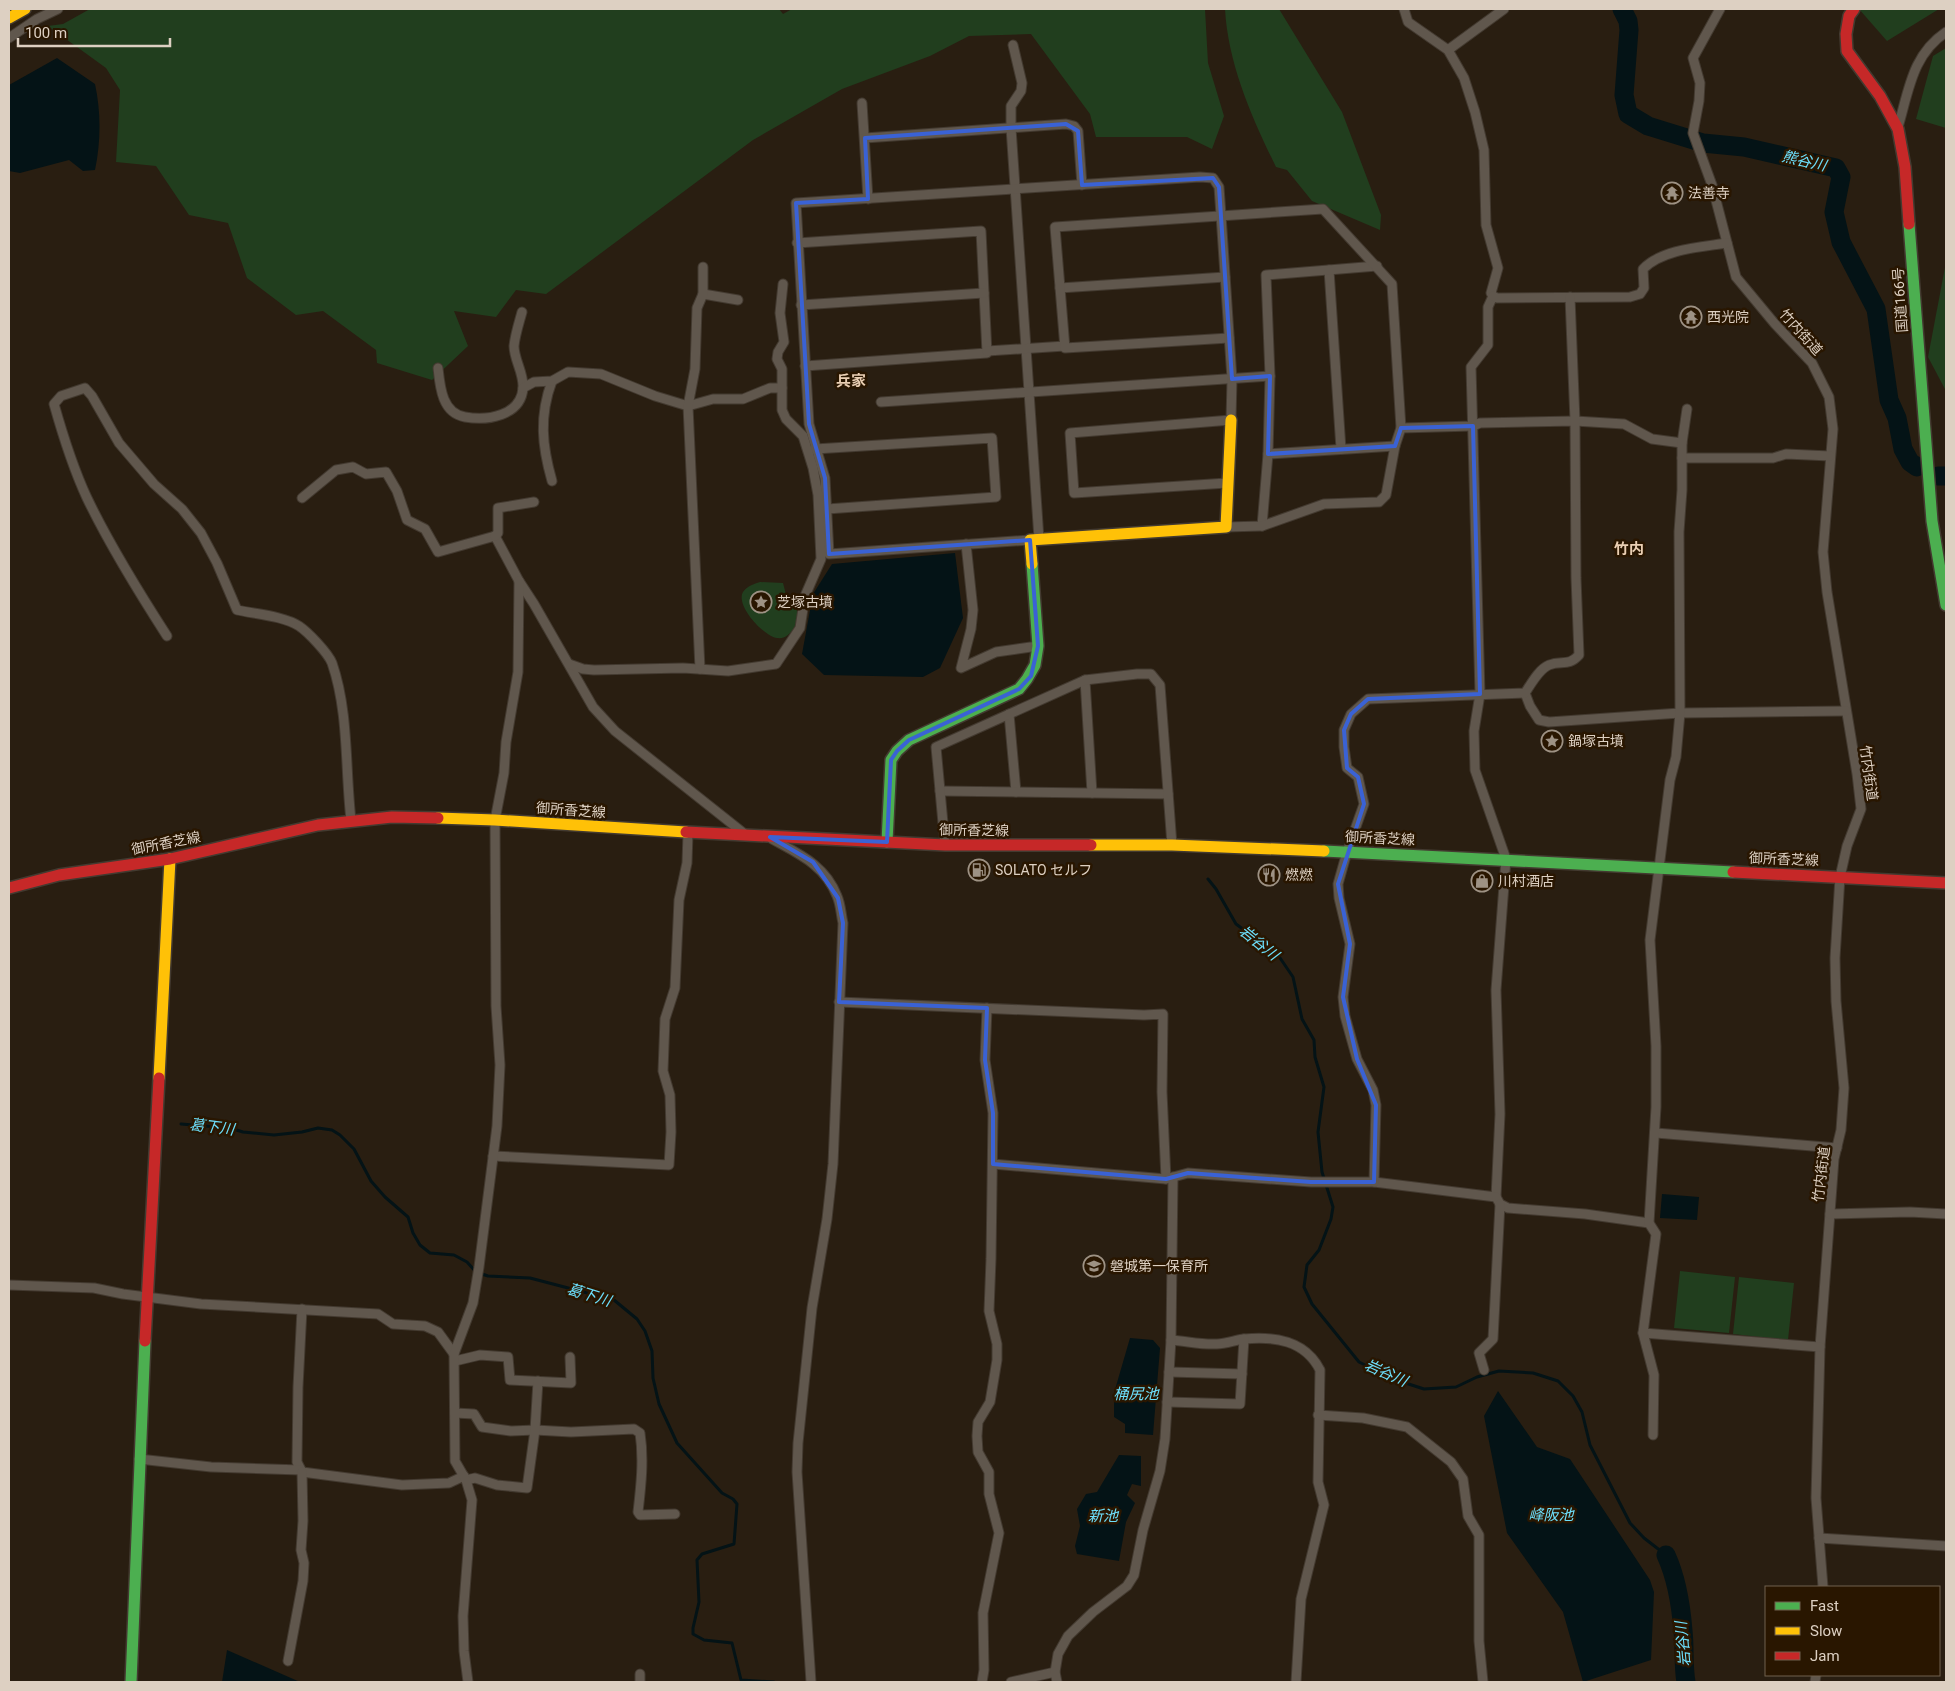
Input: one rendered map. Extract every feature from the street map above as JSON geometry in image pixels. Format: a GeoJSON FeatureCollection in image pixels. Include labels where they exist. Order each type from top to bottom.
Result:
{"type":"FeatureCollection","features":[{"type":"Feature","properties":{"kind":"main road"},"geometry":{"type":"LineString","coordinates":[[9,18],[25,9]]}},
{"type":"Feature","properties":{"kind":"main road","name":"国道166号"},"geometry":{"type":"LineString","coordinates":[[1854,9],[1849,16],[1847,25],[1847,51],[1880,96],[1898,129],[1905,168],[1932,521],[1946,605]]}},
{"type":"Feature","properties":{"kind":"main road"},"geometry":{"type":"LineString","coordinates":[[887,842],[891,760],[897,752],[909,740],[1019,690],[1031,676],[1036,663],[1038,646],[1034,540],[1226,527],[1231,420]]}},
{"type":"Feature","properties":{"kind":"main road","name":"御所香芝線"},"geometry":{"type":"LineString","coordinates":[[9,888],[59,875],[170,859],[318,824],[392,818],[495,820],[688,833],[945,845],[1172,845],[1347,852],[1946,883]]}},
{"type":"Feature","properties":{"kind":"main road"},"geometry":{"type":"LineString","coordinates":[[131,1682],[139,1459],[170,859]]}},
{"type":"Feature","properties":{"kind":"street"},"geometry":{"type":"LineString","coordinates":[[9,38],[37,19],[58,9]]}},
{"type":"Feature","properties":{"kind":"street"},"geometry":{"type":"LineString","coordinates":[[1404,9],[1408,22],[1448,50],[1464,78],[1484,150],[1486,225],[1498,268],[1491,293],[1493,296],[1488,307],[1488,345],[1471,367],[1480,694],[1474,731],[1475,770],[1506,859],[1496,990],[1500,1114],[1493,1339],[1479,1353],[1484,1370]]}},
{"type":"Feature","properties":{"kind":"street"},"geometry":{"type":"LineString","coordinates":[[1448,50],[1504,9]]}},
{"type":"Feature","properties":{"kind":"street","name":"竹内街道"},"geometry":{"type":"LineString","coordinates":[[1720,9],[1693,58],[1700,83],[1694,138],[1712,185],[1736,277],[1775,324],[1812,363],[1829,397],[1833,429],[1823,552],[1826,592],[1857,774],[1860,809],[1840,877],[1835,958],[1836,1001],[1844,1088],[1841,1130],[1834,1159],[1820,1347],[1816,1498],[1823,1586]]}},
{"type":"Feature","properties":{"kind":"street"},"geometry":{"type":"LineString","coordinates":[[1898,129],[1915,70],[1924,51],[1946,32]]}},
{"type":"Feature","properties":{"kind":"street"},"geometry":{"type":"LineString","coordinates":[[1012,45],[1022,83],[1021,91],[1011,106],[1011,128],[1016,190],[1029,393],[1034,540],[829,554],[825,478],[809,424],[796,203],[1016,190],[1200,177],[1213,178],[1219,187],[1232,379],[1231,420],[1070,433],[1074,493],[1228,483]]}},
{"type":"Feature","properties":{"kind":"street"},"geometry":{"type":"LineString","coordinates":[[862,103],[868,199]]}},
{"type":"Feature","properties":{"kind":"street"},"geometry":{"type":"LineString","coordinates":[[865,138],[1066,124],[1074,126],[1078,131],[1082,185]]}},
{"type":"Feature","properties":{"kind":"street"},"geometry":{"type":"LineString","coordinates":[[1065,346],[1055,227],[1323,209],[1377,266],[1392,284],[1402,428],[1395,446],[1386,496],[1379,502],[1324,504],[1262,526],[1226,527]]}},
{"type":"Feature","properties":{"kind":"street"},"geometry":{"type":"LineString","coordinates":[[798,243],[980,231],[987,351]]}},
{"type":"Feature","properties":{"kind":"street"},"geometry":{"type":"LineString","coordinates":[[1493,296],[1497,298],[1630,297],[1640,294],[1644,288],[1643,269],[1651,261],[1686,249],[1727,243]]}},
{"type":"Feature","properties":{"kind":"street"},"geometry":{"type":"LineString","coordinates":[[1262,526],[1268,454],[1270,376],[1266,274],[1377,266]]}},
{"type":"Feature","properties":{"kind":"street"},"geometry":{"type":"LineString","coordinates":[[700,669],[688,406],[695,369],[697,308],[702,294],[703,267]]}},
{"type":"Feature","properties":{"kind":"street"},"geometry":{"type":"LineString","coordinates":[[1329,270],[1341,449]]}},
{"type":"Feature","properties":{"kind":"street"},"geometry":{"type":"LineString","coordinates":[[1060,288],[1225,277]]}},
{"type":"Feature","properties":{"kind":"street"},"geometry":{"type":"LineString","coordinates":[[569,664],[582,669],[594,670],[700,669],[728,671],[776,664],[800,628],[805,596],[821,559],[818,495],[813,468],[803,436],[786,419],[782,410],[782,369],[777,358],[784,342],[780,313],[784,284]]}},
{"type":"Feature","properties":{"kind":"street"},"geometry":{"type":"LineString","coordinates":[[801,305],[984,293]]}},
{"type":"Feature","properties":{"kind":"street"},"geometry":{"type":"LineString","coordinates":[[702,294],[738,300]]}},
{"type":"Feature","properties":{"kind":"street"},"geometry":{"type":"LineString","coordinates":[[1525,693],[1537,676],[1548,665],[1572,662],[1579,655],[1576,578],[1575,421],[1570,297]]}},
{"type":"Feature","properties":{"kind":"street"},"geometry":{"type":"LineString","coordinates":[[438,368],[441,390],[446,404],[456,415],[479,419],[493,418],[514,408],[523,388],[514,346],[522,312]]}},
{"type":"Feature","properties":{"kind":"street"},"geometry":{"type":"LineString","coordinates":[[805,366],[987,353],[987,351],[1229,338]]}},
{"type":"Feature","properties":{"kind":"street"},"geometry":{"type":"LineString","coordinates":[[523,388],[534,382],[552,381],[568,372],[600,374],[655,396],[688,406],[713,398],[743,399],[770,388],[782,388]]}},
{"type":"Feature","properties":{"kind":"street"},"geometry":{"type":"LineString","coordinates":[[881,402],[1270,376]]}},
{"type":"Feature","properties":{"kind":"street"},"geometry":{"type":"LineString","coordinates":[[552,381],[547,394],[543,423],[543,445],[552,481]]}},
{"type":"Feature","properties":{"kind":"street"},"geometry":{"type":"LineString","coordinates":[[167,636],[130,579],[86,497],[62,435],[54,404],[61,396],[85,388],[92,396],[119,443],[154,484],[182,509],[201,533],[218,563],[237,610],[290,621],[300,626],[331,662],[335,673],[346,736],[348,793],[352,820]]}},
{"type":"Feature","properties":{"kind":"street"},"geometry":{"type":"LineString","coordinates":[[1653,1435],[1654,1375],[1643,1333],[1656,1234],[1649,1224],[1656,1133],[1656,1046],[1650,940],[1670,780],[1676,757],[1680,713],[1678,586],[1682,443],[1687,409]]}},
{"type":"Feature","properties":{"kind":"street"},"geometry":{"type":"LineString","coordinates":[[1402,428],[1473,426],[1480,423],[1575,421],[1624,424],[1652,439],[1682,443]]}},
{"type":"Feature","properties":{"kind":"street"},"geometry":{"type":"LineString","coordinates":[[815,449],[992,438],[996,497],[827,509]]}},
{"type":"Feature","properties":{"kind":"street"},"geometry":{"type":"LineString","coordinates":[[1268,454],[1395,446]]}},
{"type":"Feature","properties":{"kind":"street"},"geometry":{"type":"LineString","coordinates":[[1682,458],[1773,458],[1786,454],[1830,456]]}},
{"type":"Feature","properties":{"kind":"street"},"geometry":{"type":"LineString","coordinates":[[302,498],[336,470],[353,467],[366,474],[386,472],[397,491],[407,520],[425,529],[438,552],[495,536],[498,533],[498,508],[534,502]]}},
{"type":"Feature","properties":{"kind":"street"},"geometry":{"type":"LineString","coordinates":[[495,536],[519,581],[593,707],[615,731],[748,836]]}},
{"type":"Feature","properties":{"kind":"street"},"geometry":{"type":"LineString","coordinates":[[966,544],[973,610],[971,629],[961,668],[996,652],[1038,646]]}},
{"type":"Feature","properties":{"kind":"street"},"geometry":{"type":"LineString","coordinates":[[468,1682],[464,1651],[463,1616],[472,1500],[465,1478],[455,1461],[454,1358],[473,1302],[493,1156],[500,1065],[496,1006],[495,820],[504,773],[506,742],[518,672],[519,581]]}},
{"type":"Feature","properties":{"kind":"street"},"geometry":{"type":"LineString","coordinates":[[945,845],[936,747],[1084,680],[1151,674],[1160,685],[1172,845]]}},
{"type":"Feature","properties":{"kind":"street"},"geometry":{"type":"LineString","coordinates":[[1084,680],[1092,793]]}},
{"type":"Feature","properties":{"kind":"street"},"geometry":{"type":"LineString","coordinates":[[1374,1182],[1376,1105],[1373,1090],[1357,1059],[1345,1016],[1343,997],[1350,944],[1339,898],[1338,884],[1364,804],[1358,777],[1347,768],[1344,730],[1351,714],[1368,699],[1525,693]]}},
{"type":"Feature","properties":{"kind":"street"},"geometry":{"type":"LineString","coordinates":[[1525,693],[1530,706],[1539,720],[1548,722],[1680,713],[1846,711]]}},
{"type":"Feature","properties":{"kind":"street"},"geometry":{"type":"LineString","coordinates":[[1009,714],[1016,792]]}},
{"type":"Feature","properties":{"kind":"street"},"geometry":{"type":"LineString","coordinates":[[940,790],[1168,794]]}},
{"type":"Feature","properties":{"kind":"street"},"geometry":{"type":"LineString","coordinates":[[493,1156],[669,1165],[671,1132],[670,1095],[663,1070],[665,1020],[675,988],[679,900],[687,863],[688,833]]}},
{"type":"Feature","properties":{"kind":"street"},"geometry":{"type":"LineString","coordinates":[[770,837],[813,862],[830,880],[838,898],[843,923],[833,1164],[812,1308],[798,1443],[797,1472],[811,1682]]}},
{"type":"Feature","properties":{"kind":"street"},"geometry":{"type":"LineString","coordinates":[[839,1002],[1144,1015],[1163,1014],[1162,1092],[1169,1178],[1171,1340],[1165,1439],[1160,1471],[1143,1530],[1134,1575],[1127,1586],[1093,1612],[1068,1636],[1058,1654],[1055,1672],[1058,1682]]}},
{"type":"Feature","properties":{"kind":"street"},"geometry":{"type":"LineString","coordinates":[[984,1682],[983,1613],[999,1533],[989,1494],[989,1472],[978,1452],[977,1436],[978,1422],[990,1402],[997,1360],[997,1344],[989,1311],[993,1113],[985,1060],[987,1008]]}},
{"type":"Feature","properties":{"kind":"street"},"geometry":{"type":"LineString","coordinates":[[1656,1133],[1837,1148]]}},
{"type":"Feature","properties":{"kind":"street"},"geometry":{"type":"LineString","coordinates":[[993,1164],[1169,1178],[1188,1173],[1311,1182],[1374,1182],[1498,1200],[1508,1208],[1585,1214],[1649,1224]]}},
{"type":"Feature","properties":{"kind":"street"},"geometry":{"type":"LineString","coordinates":[[1830,1214],[1910,1212],[1946,1214]]}},
{"type":"Feature","properties":{"kind":"street"},"geometry":{"type":"LineString","coordinates":[[9,1285],[94,1288],[123,1294],[201,1304],[378,1314],[393,1324],[425,1326],[438,1332],[454,1358]]}},
{"type":"Feature","properties":{"kind":"street"},"geometry":{"type":"LineString","coordinates":[[288,1661],[303,1581],[304,1563],[301,1550],[303,1521],[301,1471],[297,1462],[302,1309]]}},
{"type":"Feature","properties":{"kind":"street"},"geometry":{"type":"LineString","coordinates":[[1643,1333],[1820,1347]]}},
{"type":"Feature","properties":{"kind":"street"},"geometry":{"type":"LineString","coordinates":[[1171,1340],[1217,1344],[1244,1339],[1269,1339],[1288,1342],[1305,1350],[1314,1358],[1320,1370],[1318,1482],[1324,1505],[1301,1599],[1296,1682]]}},
{"type":"Feature","properties":{"kind":"street"},"geometry":{"type":"LineString","coordinates":[[1168,1402],[1240,1404],[1244,1339]]}},
{"type":"Feature","properties":{"kind":"street"},"geometry":{"type":"LineString","coordinates":[[454,1358],[480,1355],[508,1357],[510,1380],[571,1383],[570,1357]]}},
{"type":"Feature","properties":{"kind":"street"},"geometry":{"type":"LineString","coordinates":[[1169,1372],[1242,1374]]}},
{"type":"Feature","properties":{"kind":"street"},"geometry":{"type":"LineString","coordinates":[[139,1459],[211,1467],[301,1471],[402,1485],[450,1483],[465,1478],[475,1478],[497,1485],[527,1488],[535,1430],[538,1381]]}},
{"type":"Feature","properties":{"kind":"street"},"geometry":{"type":"LineString","coordinates":[[455,1413],[474,1414],[482,1427],[511,1431],[571,1432],[634,1429],[640,1433],[641,1441],[642,1482],[638,1512],[640,1515],[646,1516],[675,1514]]}},
{"type":"Feature","properties":{"kind":"street"},"geometry":{"type":"LineString","coordinates":[[1318,1415],[1363,1418],[1407,1427],[1451,1462],[1463,1479],[1468,1516],[1478,1536],[1480,1640],[1483,1682]]}},
{"type":"Feature","properties":{"kind":"street"},"geometry":{"type":"LineString","coordinates":[[1819,1538],[1946,1546]]}},
{"type":"Feature","properties":{"kind":"street"},"geometry":{"type":"LineString","coordinates":[[1011,1682],[1055,1672]]}},
{"type":"Feature","properties":{"kind":"highlighted area"},"geometry":{"type":"Polygon","coordinates":[[[1066,124],[1078,131],[1082,185],[1213,178],[1219,187],[1232,379],[1270,376],[1268,454],[1395,446],[1401,428],[1473,426],[1480,694],[1368,699],[1351,714],[1344,730],[1347,768],[1358,777],[1364,804],[1338,884],[1350,944],[1343,997],[1357,1059],[1376,1105],[1374,1182],[1311,1182],[1188,1173],[1166,1179],[993,1164],[993,1113],[985,1060],[987,1008],[839,1002],[843,923],[838,898],[813,862],[770,837],[887,842],[891,760],[897,751],[909,740],[1019,689],[1031,676],[1038,646],[1030,540],[829,554],[825,478],[809,424],[796,203],[868,199],[865,138],[1066,124]]]}},
{"type":"Feature","properties":{"kind":"green space"},"geometry":{"type":"Polygon","coordinates":[[[90,9],[779,9],[783,14],[792,9],[1205,9],[1208,63],[1224,116],[1212,149],[1187,137],[1096,137],[1090,114],[1031,34],[969,36],[930,56],[842,89],[753,140],[546,294],[516,290],[496,317],[454,311],[468,346],[432,380],[377,363],[376,350],[323,311],[296,315],[247,278],[228,223],[189,215],[156,166],[116,162],[120,90],[106,68],[48,26],[63,24],[90,9]]]}},
{"type":"Feature","properties":{"kind":"green space"},"geometry":{"type":"Polygon","coordinates":[[[1225,9],[1279,9],[1342,112],[1381,215],[1380,230],[1312,201],[1287,170],[1276,167],[1250,110],[1236,70],[1227,30],[1225,9]]]}},
{"type":"Feature","properties":{"kind":"green space"},"geometry":{"type":"Polygon","coordinates":[[[1859,9],[1939,9],[1887,41],[1859,9]]]}},
{"type":"Feature","properties":{"kind":"green space"},"geometry":{"type":"Polygon","coordinates":[[[1946,48],[1946,128],[1916,119],[1933,56],[1946,48]]]}},
{"type":"Feature","properties":{"kind":"green space"},"geometry":{"type":"Polygon","coordinates":[[[1946,262],[1946,391],[1928,357],[1946,262]]]}},
{"type":"Feature","properties":{"kind":"green space"},"geometry":{"type":"Polygon","coordinates":[[[760,582],[783,583],[788,602],[799,612],[793,630],[784,637],[777,638],[772,636],[759,627],[752,620],[743,605],[743,592],[753,584],[760,582]]]}},
{"type":"Feature","properties":{"kind":"green space"},"geometry":{"type":"Polygon","coordinates":[[[1680,1271],[1735,1277],[1729,1333],[1674,1328],[1680,1271]]]}},
{"type":"Feature","properties":{"kind":"green space"},"geometry":{"type":"Polygon","coordinates":[[[1739,1277],[1794,1283],[1788,1340],[1733,1334],[1739,1277]]]}},
{"type":"Feature","properties":{"kind":"water"},"geometry":{"type":"Polygon","coordinates":[[[57,58],[95,84],[100,127],[95,170],[83,171],[69,160],[20,173],[9,171],[9,85],[57,58]]]}},
{"type":"Feature","properties":{"kind":"water"},"geometry":{"type":"Polygon","coordinates":[[[955,553],[963,618],[940,668],[923,677],[824,675],[802,654],[813,594],[832,564],[955,553]]]}},
{"type":"Feature","properties":{"kind":"water"},"geometry":{"type":"Polygon","coordinates":[[[1662,1194],[1699,1197],[1697,1220],[1660,1218],[1662,1194]]]}},
{"type":"Feature","properties":{"kind":"water","name":"桶尻池"},"geometry":{"type":"Polygon","coordinates":[[[1130,1338],[1153,1340],[1160,1348],[1153,1435],[1125,1433],[1125,1424],[1114,1417],[1114,1393],[1130,1338]]]}},
{"type":"Feature","properties":{"kind":"water","name":"峰阪池"},"geometry":{"type":"Polygon","coordinates":[[[1498,1391],[1537,1447],[1570,1459],[1650,1580],[1654,1592],[1651,1660],[1583,1682],[1563,1612],[1507,1533],[1484,1416],[1498,1391]]]}},
{"type":"Feature","properties":{"kind":"water","name":"新池"},"geometry":{"type":"Polygon","coordinates":[[[1119,1455],[1141,1456],[1141,1486],[1132,1484],[1127,1495],[1135,1503],[1126,1522],[1119,1561],[1077,1554],[1075,1546],[1080,1526],[1077,1509],[1086,1494],[1097,1492],[1119,1455]]]}},
{"type":"Feature","properties":{"kind":"water"},"geometry":{"type":"Polygon","coordinates":[[[227,1650],[300,1682],[222,1682],[227,1650]]]}},
{"type":"Feature","properties":{"kind":"waterway","name":"熊谷川"},"geometry":{"type":"LineString","coordinates":[[1622,9],[1628,21],[1629,30],[1624,95],[1628,114],[1648,126],[1703,143],[1744,147],[1836,168],[1841,177],[1834,212],[1841,242],[1876,309],[1889,400],[1897,418],[1903,449],[1910,462],[1917,467]]}},
{"type":"Feature","properties":{"kind":"waterway","name":"熊谷川"},"geometry":{"type":"LineString","coordinates":[[1938,476],[1946,476]]}},
{"type":"Feature","properties":{"kind":"waterway","name":"岩谷川"},"geometry":{"type":"LineString","coordinates":[[1208,879],[1216,889],[1236,924],[1278,955],[1293,977],[1302,1019],[1314,1040],[1315,1057],[1324,1087],[1318,1132],[1322,1172],[1333,1207],[1331,1219],[1319,1250],[1307,1265],[1304,1287],[1312,1304],[1359,1362],[1393,1379],[1424,1389],[1456,1387],[1477,1377],[1499,1371],[1533,1373],[1558,1381],[1573,1396],[1582,1412],[1590,1445],[1630,1523],[1644,1538],[1666,1555]]}},
{"type":"Feature","properties":{"kind":"waterway","name":"葛下川"},"geometry":{"type":"LineString","coordinates":[[181,1124],[230,1128],[243,1132],[274,1135],[318,1128],[332,1130],[354,1149],[371,1181],[385,1197],[408,1217],[413,1233],[420,1245],[430,1253],[454,1255],[467,1262],[476,1272],[488,1276],[530,1278],[614,1300],[637,1319],[645,1331],[652,1351],[653,1378],[659,1404],[677,1443],[722,1493],[733,1499],[737,1504],[734,1544],[702,1554],[697,1560],[699,1602],[693,1634],[704,1640],[732,1643],[741,1680],[774,1682]]}},
{"type":"Feature","properties":{"kind":"waterway","name":"岩谷川"},"geometry":{"type":"LineString","coordinates":[[1666,1555],[1676,1583],[1680,1602],[1686,1682]]}},
{"type":"Feature","properties":{"kind":"traffic: fast"},"geometry":{"type":"LineString","coordinates":[[1909,224],[1932,521],[1946,605]]}},
{"type":"Feature","properties":{"kind":"traffic: fast"},"geometry":{"type":"LineString","coordinates":[[887,842],[891,760],[897,751],[909,740],[1019,689],[1035,665],[1038,646],[1032,564]]}},
{"type":"Feature","properties":{"kind":"traffic: fast"},"geometry":{"type":"LineString","coordinates":[[1324,851],[1733,872]]}},
{"type":"Feature","properties":{"kind":"traffic: fast"},"geometry":{"type":"LineString","coordinates":[[131,1682],[145,1341]]}},
{"type":"Feature","properties":{"kind":"traffic: slow"},"geometry":{"type":"LineString","coordinates":[[9,18],[25,9]]}},
{"type":"Feature","properties":{"kind":"traffic: slow"},"geometry":{"type":"LineString","coordinates":[[1032,564],[1030,540],[1226,527],[1231,420]]}},
{"type":"Feature","properties":{"kind":"traffic: slow"},"geometry":{"type":"LineString","coordinates":[[438,818],[686,832]]}},
{"type":"Feature","properties":{"kind":"traffic: slow"},"geometry":{"type":"LineString","coordinates":[[1091,845],[1172,845],[1324,851]]}},
{"type":"Feature","properties":{"kind":"traffic: slow"},"geometry":{"type":"LineString","coordinates":[[159,1078],[170,859]]}},
{"type":"Feature","properties":{"kind":"traffic: jam"},"geometry":{"type":"LineString","coordinates":[[1854,9],[1849,16],[1846,34],[1847,51],[1880,96],[1898,129],[1905,167],[1909,224]]}},
{"type":"Feature","properties":{"kind":"traffic: jam"},"geometry":{"type":"LineString","coordinates":[[9,888],[59,875],[170,859],[318,825],[392,817],[438,818]]}},
{"type":"Feature","properties":{"kind":"traffic: jam"},"geometry":{"type":"LineString","coordinates":[[686,832],[945,845],[1091,845]]}},
{"type":"Feature","properties":{"kind":"traffic: jam"},"geometry":{"type":"LineString","coordinates":[[1733,872],[1946,883]]}},
{"type":"Feature","properties":{"kind":"traffic: jam"},"geometry":{"type":"LineString","coordinates":[[145,1341],[159,1078]]}},
{"type":"Feature","properties":{"kind":"place","name":"法善寺"},"geometry":{"type":"Point","coordinates":[1672,193]}},
{"type":"Feature","properties":{"kind":"place","name":"西光院"},"geometry":{"type":"Point","coordinates":[1691,317]}},
{"type":"Feature","properties":{"kind":"place","name":"芝塚古墳"},"geometry":{"type":"Point","coordinates":[761,602]}},
{"type":"Feature","properties":{"kind":"place","name":"鍋塚古墳"},"geometry":{"type":"Point","coordinates":[1552,741]}},
{"type":"Feature","properties":{"kind":"place","name":"SOLATO セルフ"},"geometry":{"type":"Point","coordinates":[979,870]}},
{"type":"Feature","properties":{"kind":"place","name":"燃燃"},"geometry":{"type":"Point","coordinates":[1269,875]}},
{"type":"Feature","properties":{"kind":"place","name":"川村酒店"},"geometry":{"type":"Point","coordinates":[1482,881]}},
{"type":"Feature","properties":{"kind":"place","name":"磐城第一保育所"},"geometry":{"type":"Point","coordinates":[1094,1266]}},
{"type":"Feature","properties":{"kind":"district","name":"兵家"},"geometry":{"type":"Point","coordinates":[851,381]}},
{"type":"Feature","properties":{"kind":"district","name":"竹内"},"geometry":{"type":"Point","coordinates":[1629,549]}}]}
